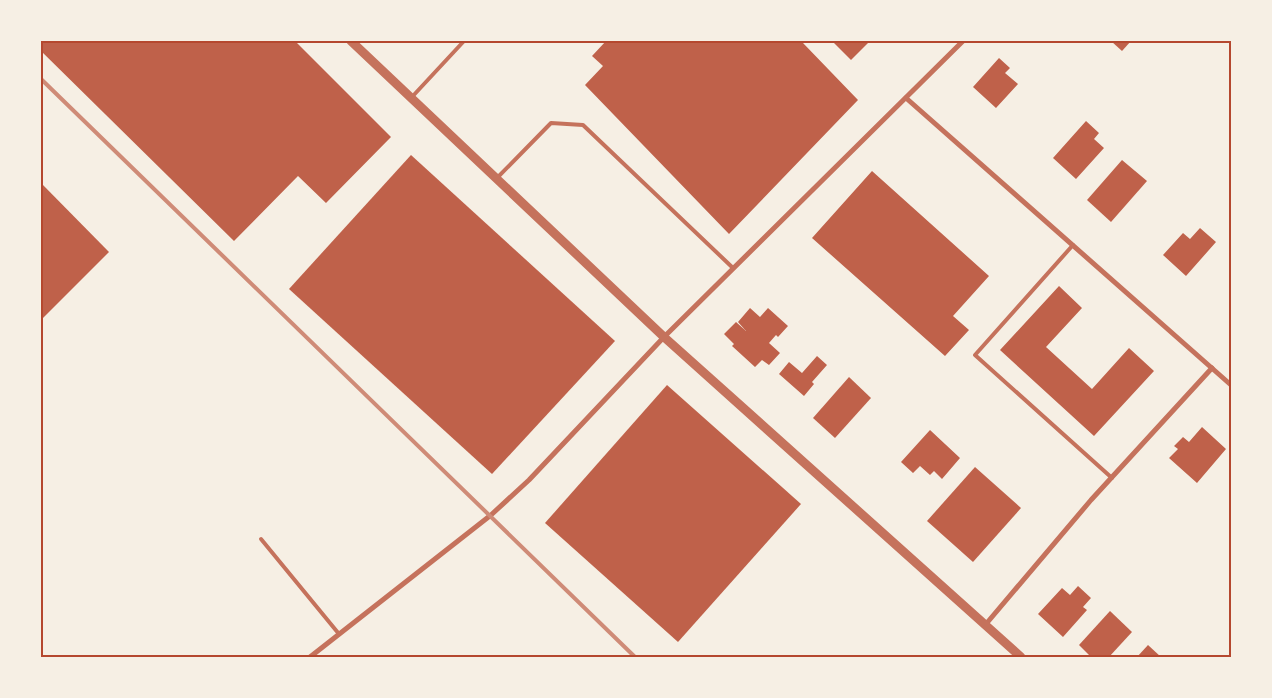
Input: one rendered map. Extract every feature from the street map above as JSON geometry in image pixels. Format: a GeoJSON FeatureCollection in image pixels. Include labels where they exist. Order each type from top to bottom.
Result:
{"type":"FeatureCollection","features":[{"type":"Feature","properties":{"kind":"street"},"geometry":{"type":"LineString","coordinates":[[351,41],[664,337],[1021,657]]}},
{"type":"Feature","properties":{"kind":"street"},"geometry":{"type":"LineString","coordinates":[[310,657],[491,516],[529,480],[664,337],[963,41]]}},
{"type":"Feature","properties":{"kind":"street"},"geometry":{"type":"LineString","coordinates":[[906,98],[1231,385]]}},
{"type":"Feature","properties":{"kind":"street"},"geometry":{"type":"LineString","coordinates":[[986,624],[1112,478],[1212,368]]}},
{"type":"Feature","properties":{"kind":"lane"},"geometry":{"type":"LineString","coordinates":[[411,98],[464,41]]}},
{"type":"Feature","properties":{"kind":"lane"},"geometry":{"type":"LineString","coordinates":[[496,179],[552,123],[583,125],[733,268]]}},
{"type":"Feature","properties":{"kind":"lane"},"geometry":{"type":"LineString","coordinates":[[1073,245],[976,355],[1112,478]]}},
{"type":"Feature","properties":{"kind":"lane"},"geometry":{"type":"LineString","coordinates":[[261,539],[339,634]]}},
{"type":"Feature","properties":{"kind":"building"},"geometry":{"type":"Polygon","coordinates":[[[41,41],[295,41],[391,137],[326,203],[298,176],[234,241],[41,51],[41,41]]]}},
{"type":"Feature","properties":{"kind":"building"},"geometry":{"type":"Polygon","coordinates":[[[606,41],[805,41],[803,43],[858,100],[729,234],[585,85],[603,66],[592,56],[606,41]]]}},
{"type":"Feature","properties":{"kind":"building"},"geometry":{"type":"Polygon","coordinates":[[[832,41],[870,41],[851,60],[832,41]]]}},
{"type":"Feature","properties":{"kind":"building"},"geometry":{"type":"Polygon","coordinates":[[[1111,41],[1131,41],[1122,51],[1111,41]]]}},
{"type":"Feature","properties":{"kind":"building"},"geometry":{"type":"Polygon","coordinates":[[[999,58],[1010,68],[1005,73],[1018,84],[996,108],[973,87],[999,58]]]}},
{"type":"Feature","properties":{"kind":"building"},"geometry":{"type":"Polygon","coordinates":[[[1086,121],[1099,133],[1094,139],[1104,148],[1076,179],[1053,158],[1086,121]]]}},
{"type":"Feature","properties":{"kind":"building"},"geometry":{"type":"Polygon","coordinates":[[[411,155],[615,341],[492,474],[289,289],[411,155]]]}},
{"type":"Feature","properties":{"kind":"building"},"geometry":{"type":"Polygon","coordinates":[[[1122,160],[1147,181],[1111,222],[1087,200],[1122,160]]]}},
{"type":"Feature","properties":{"kind":"building"},"geometry":{"type":"Polygon","coordinates":[[[872,171],[989,276],[953,316],[969,330],[945,356],[812,238],[872,171]]]}},
{"type":"Feature","properties":{"kind":"building"},"geometry":{"type":"Polygon","coordinates":[[[41,183],[109,252],[41,320],[41,183]]]}},
{"type":"Feature","properties":{"kind":"building"},"geometry":{"type":"Polygon","coordinates":[[[1200,228],[1216,242],[1186,276],[1163,255],[1183,233],[1190,239],[1200,228]]]}},
{"type":"Feature","properties":{"kind":"building"},"geometry":{"type":"Polygon","coordinates":[[[1059,286],[1082,308],[1046,347],[1092,389],[1129,348],[1154,371],[1094,436],[1000,350],[1059,286]]]}},
{"type":"Feature","properties":{"kind":"building"},"geometry":{"type":"Polygon","coordinates":[[[750,308],[760,317],[768,308],[788,326],[778,337],[776,335],[769,343],[780,353],[769,365],[762,360],[755,367],[732,346],[734,344],[724,334],[736,322],[746,331],[738,322],[750,308]]]}},
{"type":"Feature","properties":{"kind":"building"},"geometry":{"type":"Polygon","coordinates":[[[817,356],[827,365],[812,382],[814,384],[804,396],[779,374],[789,362],[802,373],[817,356]]]}},
{"type":"Feature","properties":{"kind":"building"},"geometry":{"type":"Polygon","coordinates":[[[849,377],[871,398],[835,438],[813,418],[849,377]]]}},
{"type":"Feature","properties":{"kind":"building"},"geometry":{"type":"Polygon","coordinates":[[[667,385],[801,504],[678,642],[545,523],[667,385]]]}},
{"type":"Feature","properties":{"kind":"building"},"geometry":{"type":"Polygon","coordinates":[[[1202,427],[1226,449],[1197,483],[1169,458],[1178,449],[1174,446],[1183,437],[1189,442],[1202,427]]]}},
{"type":"Feature","properties":{"kind":"building"},"geometry":{"type":"Polygon","coordinates":[[[930,430],[960,458],[942,479],[934,471],[930,475],[920,466],[913,473],[901,462],[930,430]]]}},
{"type":"Feature","properties":{"kind":"building"},"geometry":{"type":"Polygon","coordinates":[[[975,467],[1021,508],[973,562],[927,521],[975,467]]]}},
{"type":"Feature","properties":{"kind":"building"},"geometry":{"type":"Polygon","coordinates":[[[1078,586],[1091,598],[1083,607],[1087,610],[1063,637],[1038,614],[1062,588],[1070,595],[1078,586]]]}},
{"type":"Feature","properties":{"kind":"building"},"geometry":{"type":"Polygon","coordinates":[[[1110,611],[1132,632],[1109,657],[1091,657],[1079,645],[1110,611]]]}},
{"type":"Feature","properties":{"kind":"building"},"geometry":{"type":"Polygon","coordinates":[[[1148,645],[1161,657],[1137,657],[1148,645]]]}},
{"type":"Feature","properties":{"kind":"railway"},"geometry":{"type":"LineString","coordinates":[[41,79],[635,657]]}}]}
